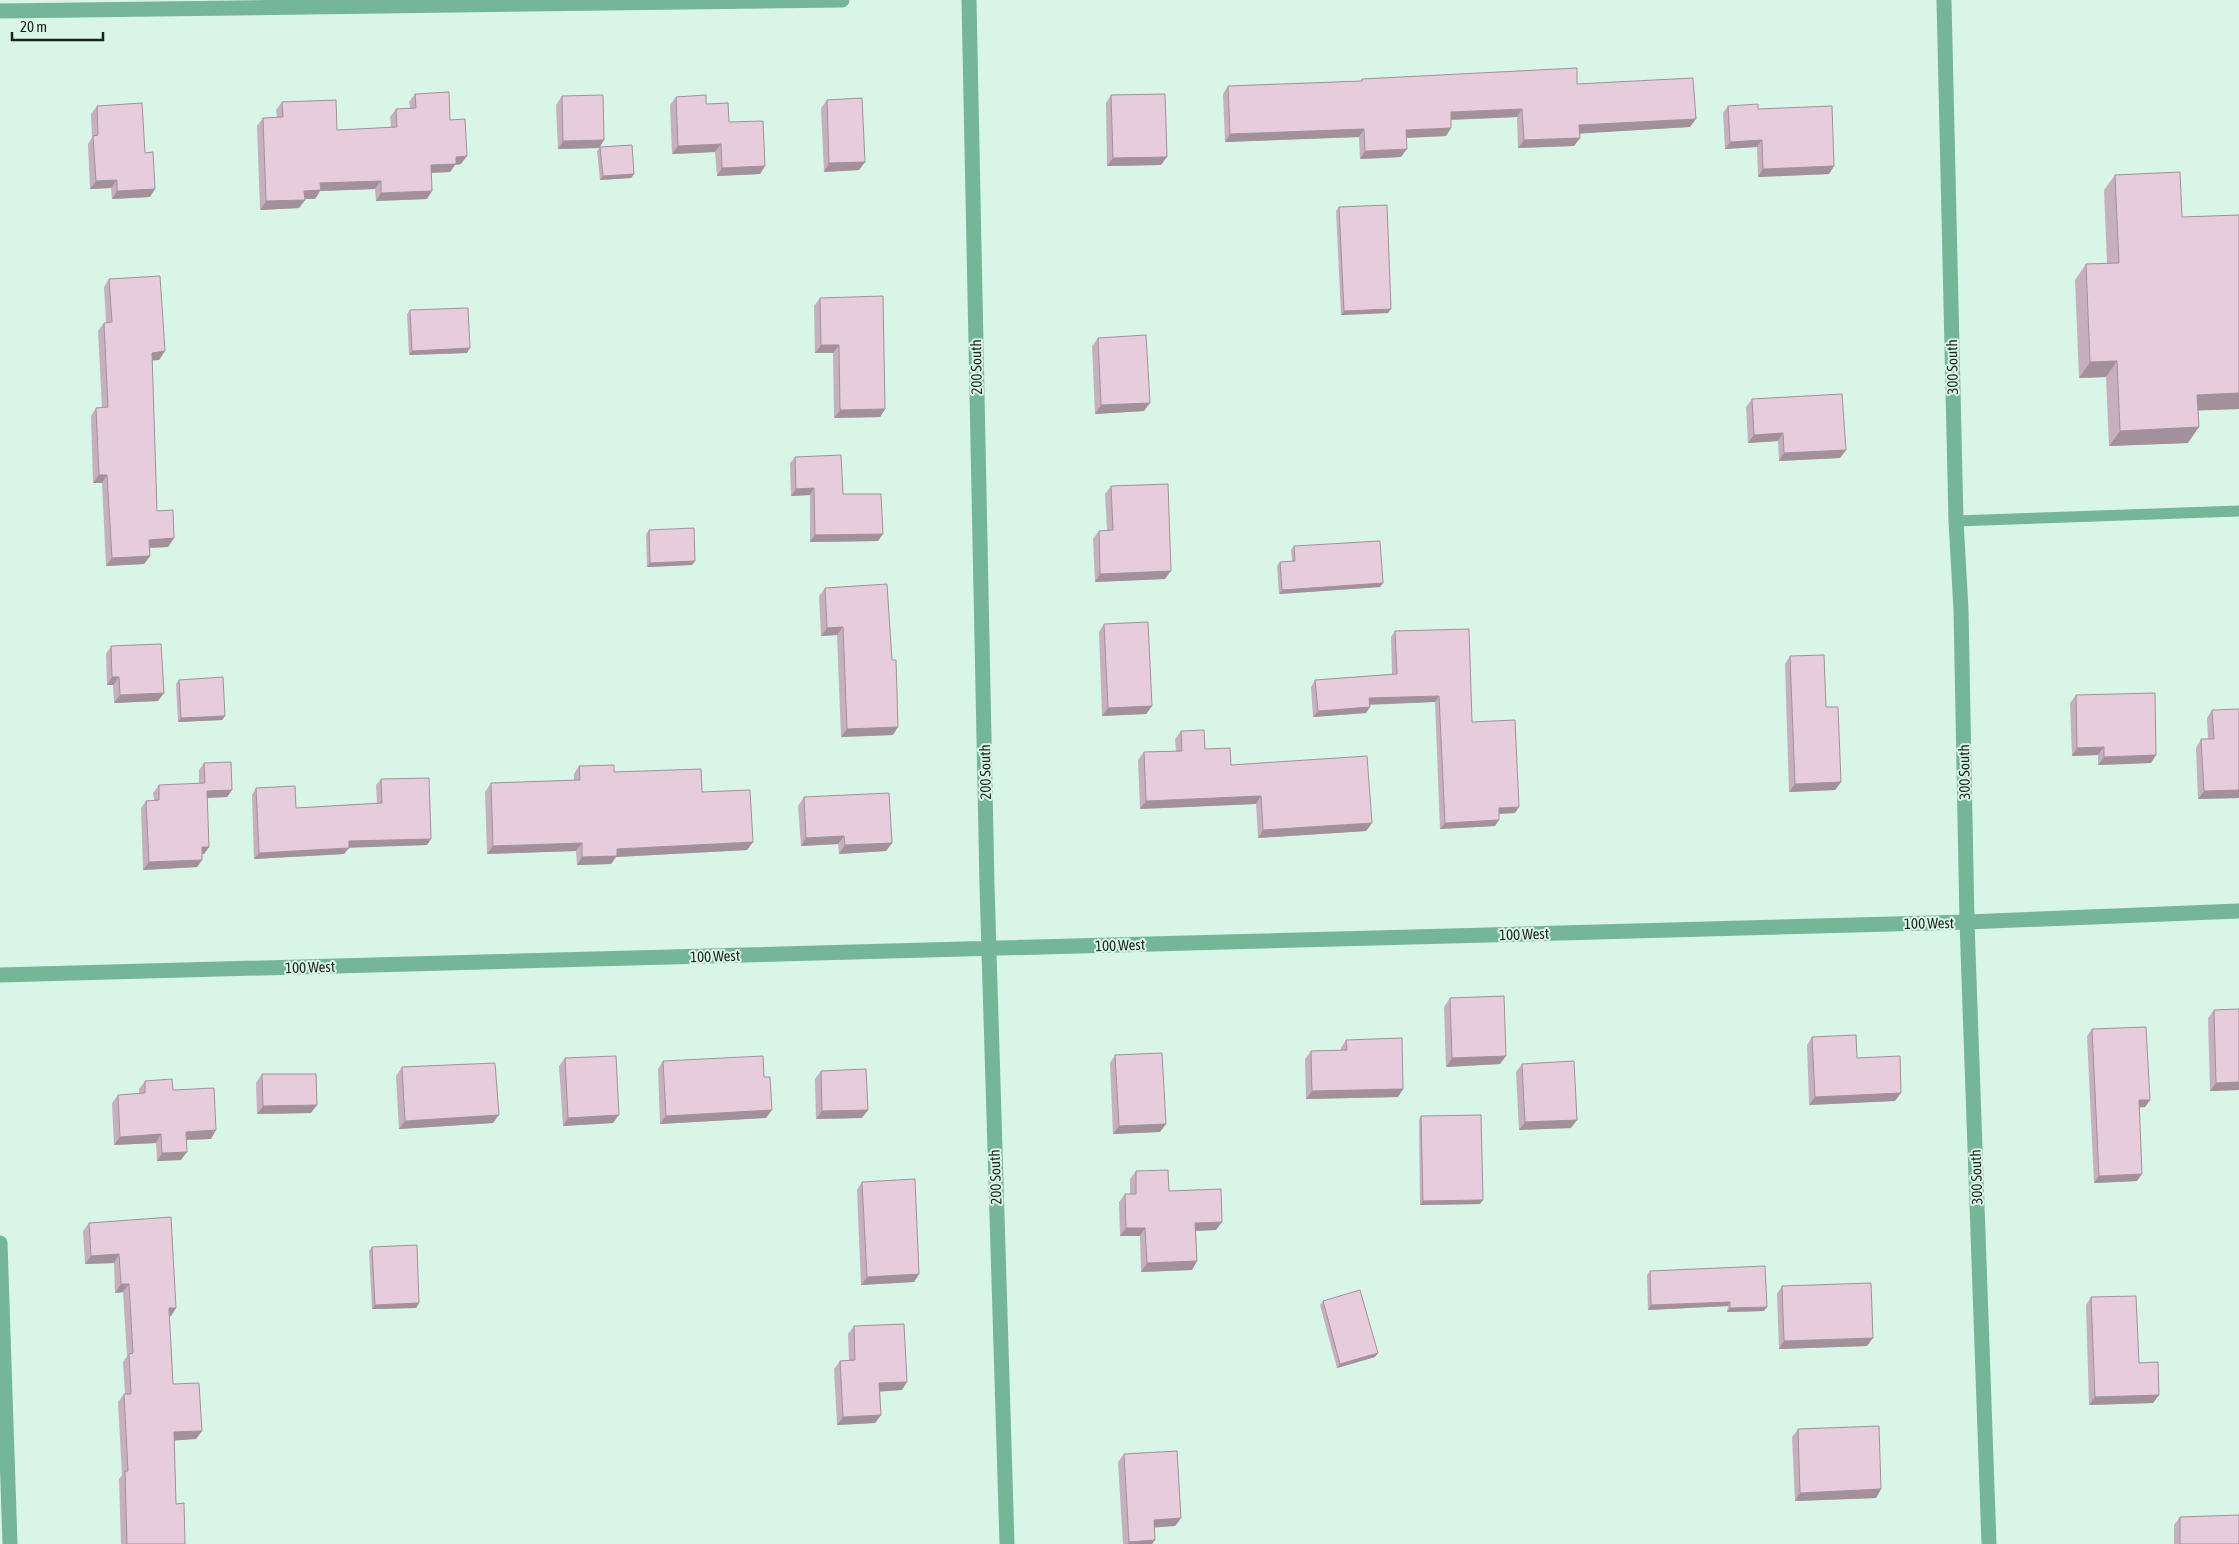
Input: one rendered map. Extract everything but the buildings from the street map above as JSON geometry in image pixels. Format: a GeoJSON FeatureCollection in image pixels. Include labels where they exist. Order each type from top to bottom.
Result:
{"type":"FeatureCollection","features":[{"type":"Feature","properties":{"kind":"street"},"geometry":{"type":"LineString","coordinates":[[0,11],[842,0]]}},
{"type":"Feature","properties":{"kind":"street","name":"200 South"},"geometry":{"type":"LineString","coordinates":[[969,0],[988,949],[1007,1544]]}},
{"type":"Feature","properties":{"kind":"street","name":"300 South"},"geometry":{"type":"LineString","coordinates":[[1944,0],[1956,520],[1961,610],[1967,922],[1989,1544]]}},
{"type":"Feature","properties":{"kind":"street","name":"100 West"},"geometry":{"type":"LineString","coordinates":[[0,975],[1967,922],[2239,911]]}},
{"type":"Feature","properties":{"kind":"street"},"geometry":{"type":"LineString","coordinates":[[0,1243],[10,1544]]}},
{"type":"Feature","properties":{"kind":"lane"},"geometry":{"type":"LineString","coordinates":[[1956,520],[2239,511]]}}]}
